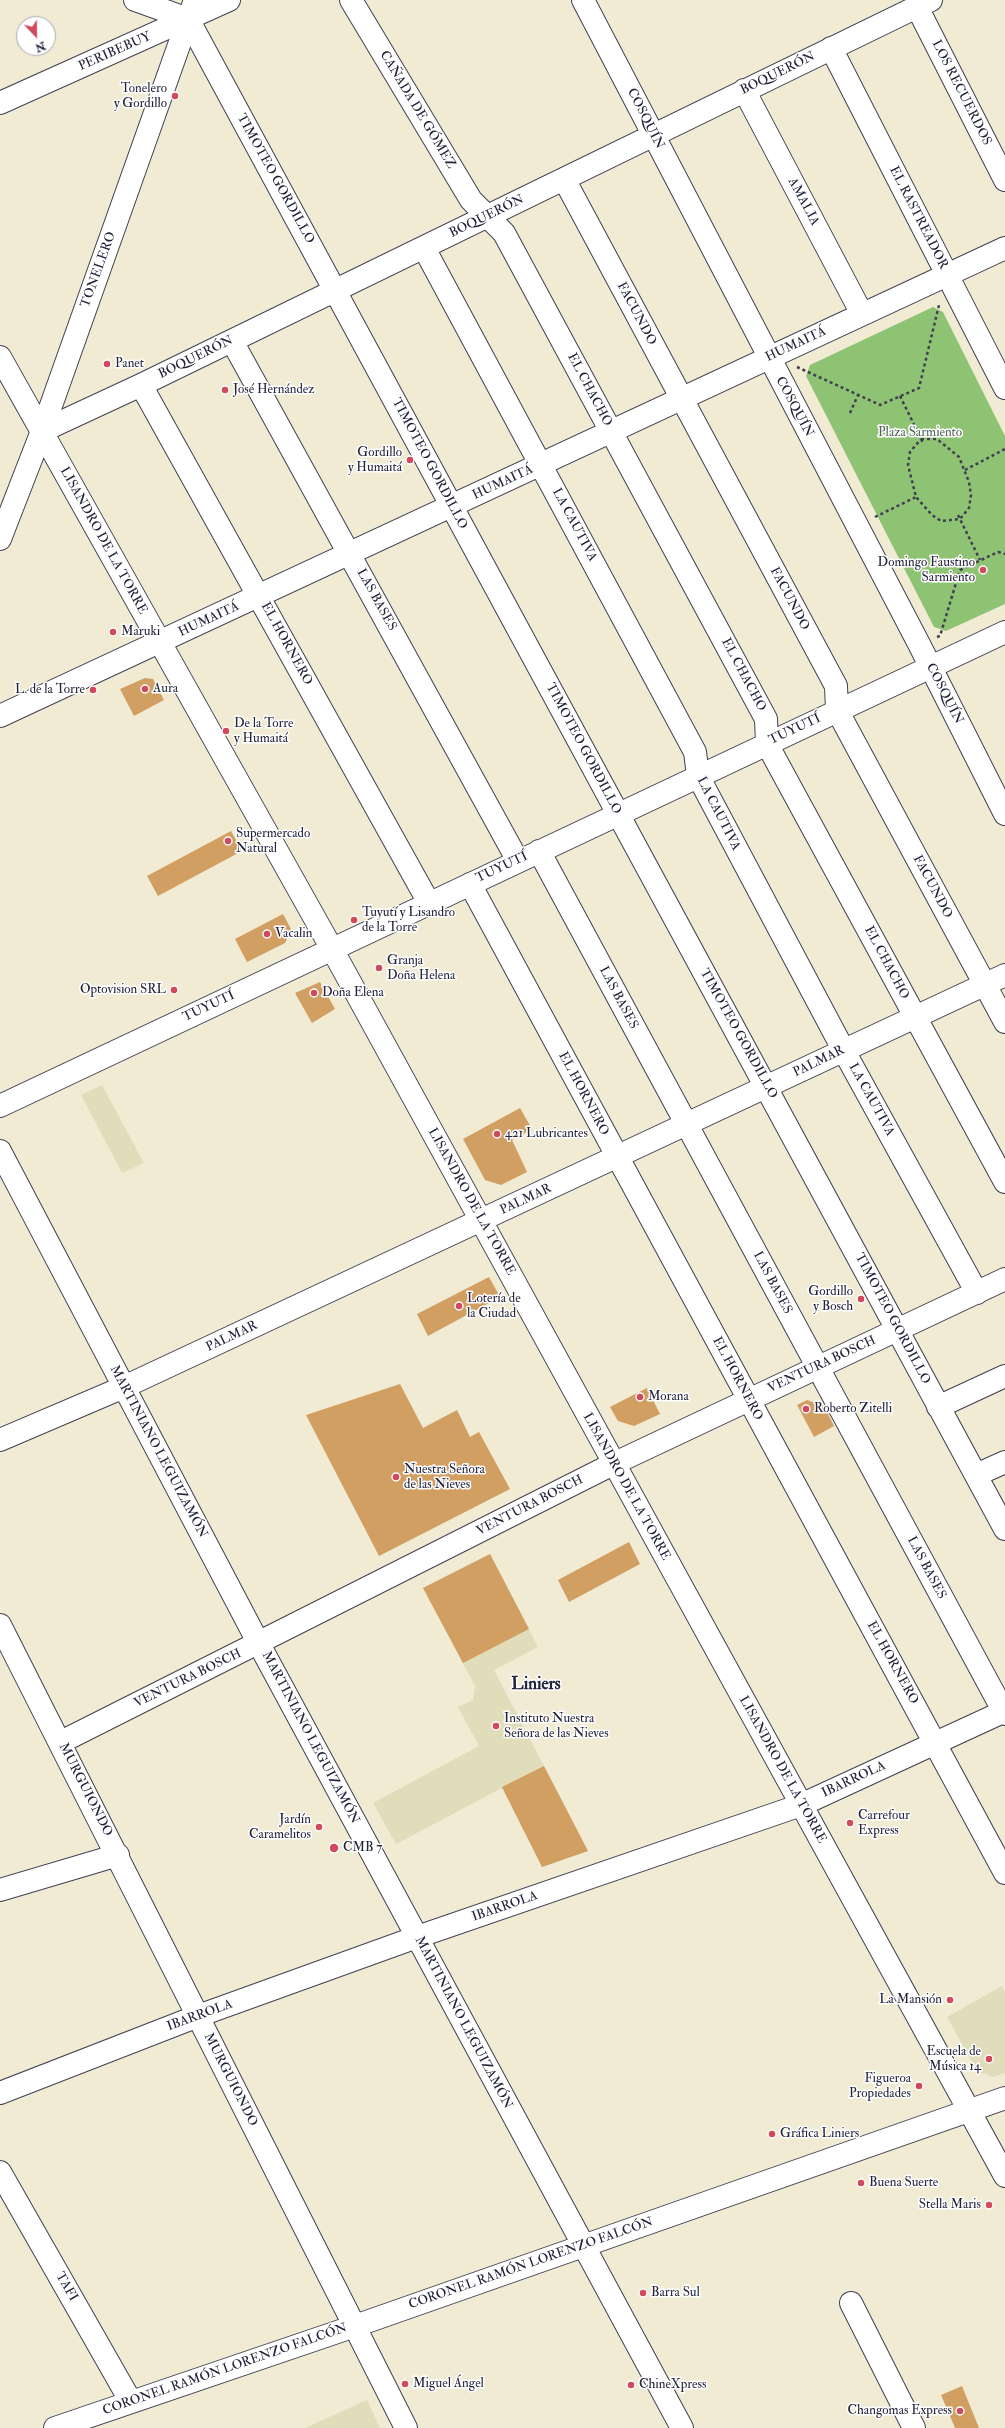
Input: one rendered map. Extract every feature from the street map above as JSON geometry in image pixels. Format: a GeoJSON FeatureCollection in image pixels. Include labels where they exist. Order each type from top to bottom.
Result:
{"type":"FeatureCollection","features":[{"type":"Feature","properties":{"kind":"street"},"geometry":{"type":"LineString","coordinates":[[135,0],[192,10]]}},
{"type":"Feature","properties":{"kind":"street","name":"PERIBEBUY"},"geometry":{"type":"LineString","coordinates":[[0,103],[192,10],[229,0]]}},
{"type":"Feature","properties":{"kind":"street","name":"CAÑADA DE GÓMEZ"},"geometry":{"type":"LineString","coordinates":[[351,0],[472,200],[488,216]]}},
{"type":"Feature","properties":{"kind":"street","name":"COSQUÍN"},"geometry":{"type":"LineString","coordinates":[[583,0],[768,358],[919,644],[1005,814]]}},
{"type":"Feature","properties":{"kind":"street","name":"BOQUERÓN"},"geometry":{"type":"LineString","coordinates":[[42,431],[141,385],[424,248],[924,3]]}},
{"type":"Feature","properties":{"kind":"street","name":"LOS RECUERDOS"},"geometry":{"type":"LineString","coordinates":[[924,3],[1005,180]]}},
{"type":"Feature","properties":{"kind":"street","name":"TIMOTEO GORDILLO"},"geometry":{"type":"LineString","coordinates":[[192,10],[336,290],[452,507],[1005,1529]]}},
{"type":"Feature","properties":{"kind":"street","name":"TONELERO"},"geometry":{"type":"LineString","coordinates":[[0,539],[5,512],[42,431],[192,10]]}},
{"type":"Feature","properties":{"kind":"street","name":"EL RASTREADOR"},"geometry":{"type":"LineString","coordinates":[[831,48],[1005,388]]}},
{"type":"Feature","properties":{"kind":"street","name":"AMALIA"},"geometry":{"type":"LineString","coordinates":[[744,90],[862,314]]}},
{"type":"Feature","properties":{"kind":"street","name":"FACUNDO"},"geometry":{"type":"LineString","coordinates":[[564,179],[836,686],[836,710],[1005,1022]]}},
{"type":"Feature","properties":{"kind":"street","name":"EL CHACHO"},"geometry":{"type":"LineString","coordinates":[[488,216],[504,233],[766,719],[767,744],[1005,1182]]}},
{"type":"Feature","properties":{"kind":"street","name":"LA CAUTIVA"},"geometry":{"type":"LineString","coordinates":[[424,248],[695,752],[698,776],[844,1050],[977,1293]]}},
{"type":"Feature","properties":{"kind":"street","name":"HUMAITÁ"},"geometry":{"type":"LineString","coordinates":[[0,716],[351,555],[1005,248]]}},
{"type":"Feature","properties":{"kind":"street","name":"LAS BASES"},"geometry":{"type":"LineString","coordinates":[[232,341],[518,861]]}},
{"type":"Feature","properties":{"kind":"street","name":"LISANDRO DE LA TORRE"},"geometry":{"type":"LineString","coordinates":[[0,357],[332,949],[612,1464],[970,2110],[1005,2176]]}},
{"type":"Feature","properties":{"kind":"street","name":"EL HORNERO"},"geometry":{"type":"LineString","coordinates":[[141,385],[429,903]]}},
{"type":"Feature","properties":{"kind":"street","name":"TUYUTÍ"},"geometry":{"type":"LineString","coordinates":[[0,1106],[836,710],[1005,632]]}},
{"type":"Feature","properties":{"kind":"street","name":"LAS BASES"},"geometry":{"type":"LineString","coordinates":[[540,851],[686,1125],[1005,1712]]}},
{"type":"Feature","properties":{"kind":"street","name":"EL HORNERO"},"geometry":{"type":"LineString","coordinates":[[470,884],[1005,1873]]}},
{"type":"Feature","properties":{"kind":"street","name":"PALMAR"},"geometry":{"type":"LineString","coordinates":[[0,1440],[124,1387],[617,1158],[1005,975]]}},
{"type":"Feature","properties":{"kind":"street","name":"MARTINIANO LEGUIZAMÓN"},"geometry":{"type":"LineString","coordinates":[[0,1151],[259,1644],[682,2428]]}},
{"type":"Feature","properties":{"kind":"street","name":"VENTURA BOSCH"},"geometry":{"type":"LineString","coordinates":[[61,1742],[259,1644],[612,1464],[1005,1279]]}},
{"type":"Feature","properties":{"kind":"street"},"geometry":{"type":"LineString","coordinates":[[938,1407],[1005,1376]]}},
{"type":"Feature","properties":{"kind":"street"},"geometry":{"type":"LineString","coordinates":[[976,1475],[1005,1462]]}},
{"type":"Feature","properties":{"kind":"street","name":"MURGUIONDO"},"geometry":{"type":"LineString","coordinates":[[0,1625],[61,1742],[406,2428]]}},
{"type":"Feature","properties":{"kind":"street","name":"IBARROLA"},"geometry":{"type":"LineString","coordinates":[[0,2092],[198,2016],[417,1937],[801,1805],[1005,1712]]}},
{"type":"Feature","properties":{"kind":"street"},"geometry":{"type":"LineString","coordinates":[[0,1890],[118,1855]]}},
{"type":"Feature","properties":{"kind":"street","name":"CORONEL RAMÓN LORENZO FALCÓN"},"geometry":{"type":"LineString","coordinates":[[55,2428],[355,2326],[1005,2098]]}},
{"type":"Feature","properties":{"kind":"street","name":"TAFI"},"geometry":{"type":"LineString","coordinates":[[0,2172],[131,2402]]}},
{"type":"Feature","properties":{"kind":"street"},"geometry":{"type":"LineString","coordinates":[[851,2303],[914,2428]]}},
{"type":"Feature","properties":{"kind":"path"},"geometry":{"type":"LineString","coordinates":[[768,358],[808,371],[880,406],[920,388],[938,310]]}},
{"type":"Feature","properties":{"kind":"path"},"geometry":{"type":"LineString","coordinates":[[850,413],[858,395]]}},
{"type":"Feature","properties":{"kind":"path"},"geometry":{"type":"LineString","coordinates":[[900,396],[923,443]]}},
{"type":"Feature","properties":{"kind":"path"},"geometry":{"type":"LineString","coordinates":[[921,439],[937,439],[949,447],[959,457],[965,470],[971,495],[969,508],[960,519],[941,521],[932,515],[916,497],[908,465],[910,452],[921,439]]}},
{"type":"Feature","properties":{"kind":"path"},"geometry":{"type":"LineString","coordinates":[[965,470],[1005,449]]}},
{"type":"Feature","properties":{"kind":"path"},"geometry":{"type":"LineString","coordinates":[[878,516],[916,497]]}},
{"type":"Feature","properties":{"kind":"path"},"geometry":{"type":"LineString","coordinates":[[958,515],[980,560]]}},
{"type":"Feature","properties":{"kind":"path"},"geometry":{"type":"LineString","coordinates":[[919,644],[940,636],[960,570],[998,552],[1005,554]]}},
{"type":"Feature","properties":{"kind":"shaded area"},"geometry":{"type":"Polygon","coordinates":[[[102,1085],[144,1163],[122,1173],[81,1095],[102,1085]]]}},
{"type":"Feature","properties":{"kind":"shaded area","name":"Instituto Nuestra Señora de las Nieves"},"geometry":{"type":"Polygon","coordinates":[[[490,1554],[538,1647],[494,1670],[588,1851],[542,1867],[502,1788],[396,1844],[373,1803],[479,1746],[458,1707],[473,1700],[475,1686],[423,1588],[490,1554]]]}},
{"type":"Feature","properties":{"kind":"shaded area"},"geometry":{"type":"Polygon","coordinates":[[[1002,1986],[1005,1992],[1005,2073],[993,2077],[977,2071],[947,2017],[1002,1986]]]}},
{"type":"Feature","properties":{"kind":"shaded area"},"geometry":{"type":"Polygon","coordinates":[[[367,2400],[380,2428],[305,2428],[367,2400]]]}},
{"type":"Feature","properties":{"kind":"green space","name":"Plaza Sarmiento"},"geometry":{"type":"Polygon","coordinates":[[[933,307],[943,312],[1005,436],[1005,604],[946,631],[934,627],[806,376],[810,365],[933,307]]]}},
{"type":"Feature","properties":{"kind":"building"},"geometry":{"type":"Polygon","coordinates":[[[145,678],[153,679],[164,700],[134,716],[120,689],[145,678]]]}},
{"type":"Feature","properties":{"kind":"building"},"geometry":{"type":"Polygon","coordinates":[[[231,831],[242,851],[158,896],[147,876],[231,831]]]}},
{"type":"Feature","properties":{"kind":"building","name":"Vacalin"},"geometry":{"type":"Polygon","coordinates":[[[283,914],[291,929],[285,943],[247,962],[235,939],[283,914]]]}},
{"type":"Feature","properties":{"kind":"building"},"geometry":{"type":"Polygon","coordinates":[[[320,982],[335,1009],[312,1023],[295,993],[320,982]]]}},
{"type":"Feature","properties":{"kind":"building"},"geometry":{"type":"Polygon","coordinates":[[[520,1108],[532,1129],[512,1140],[527,1172],[501,1185],[485,1180],[463,1139],[520,1108]]]}},
{"type":"Feature","properties":{"kind":"building","name":"Lotería de la Ciudad"},"geometry":{"type":"Polygon","coordinates":[[[489,1277],[500,1297],[428,1336],[417,1314],[489,1277]]]}},
{"type":"Feature","properties":{"kind":"building","name":"Nuestra Señora de las Nieves"},"geometry":{"type":"Polygon","coordinates":[[[400,1384],[423,1428],[457,1410],[470,1437],[479,1432],[510,1489],[379,1556],[306,1415],[400,1384]]]}},
{"type":"Feature","properties":{"kind":"building","name":"Morana"},"geometry":{"type":"Polygon","coordinates":[[[647,1388],[660,1414],[634,1426],[618,1421],[610,1407],[647,1388]]]}},
{"type":"Feature","properties":{"kind":"building"},"geometry":{"type":"Polygon","coordinates":[[[807,1400],[824,1406],[834,1426],[814,1437],[797,1405],[807,1400]]]}},
{"type":"Feature","properties":{"kind":"building"},"geometry":{"type":"Polygon","coordinates":[[[629,1542],[640,1564],[569,1602],[558,1580],[629,1542]]]}},
{"type":"Feature","properties":{"kind":"building"},"geometry":{"type":"Polygon","coordinates":[[[490,1554],[529,1629],[463,1663],[423,1588],[490,1554]]]}},
{"type":"Feature","properties":{"kind":"building"},"geometry":{"type":"Polygon","coordinates":[[[544,1766],[588,1851],[542,1867],[502,1787],[544,1766]]]}},
{"type":"Feature","properties":{"kind":"building","name":"Changomas Express"},"geometry":{"type":"Polygon","coordinates":[[[962,2386],[979,2428],[955,2428],[941,2395],[962,2386]]]}},
{"type":"Feature","properties":{"kind":"place","name":"Tonelero y Gordillo"},"geometry":{"type":"Point","coordinates":[175,96]}},
{"type":"Feature","properties":{"kind":"place","name":"Panet"},"geometry":{"type":"Point","coordinates":[107,364]}},
{"type":"Feature","properties":{"kind":"place","name":"José Hernández"},"geometry":{"type":"Point","coordinates":[225,390]}},
{"type":"Feature","properties":{"kind":"place","name":"Gordillo y Humaitá"},"geometry":{"type":"Point","coordinates":[410,460]}},
{"type":"Feature","properties":{"kind":"place","name":"Domingo Faustino Sarmiento"},"geometry":{"type":"Point","coordinates":[983,570]}},
{"type":"Feature","properties":{"kind":"place","name":"Maruki"},"geometry":{"type":"Point","coordinates":[113,632]}},
{"type":"Feature","properties":{"kind":"place","name":"Aura"},"geometry":{"type":"Point","coordinates":[145,689]}},
{"type":"Feature","properties":{"kind":"place","name":"L. de la Torre"},"geometry":{"type":"Point","coordinates":[93,690]}},
{"type":"Feature","properties":{"kind":"place","name":"De la Torre y Humaitá"},"geometry":{"type":"Point","coordinates":[226,731]}},
{"type":"Feature","properties":{"kind":"place","name":"Supermercado Natural"},"geometry":{"type":"Point","coordinates":[228,841]}},
{"type":"Feature","properties":{"kind":"place","name":"Tuyutí y Lisandro de la Torre"},"geometry":{"type":"Point","coordinates":[354,920]}},
{"type":"Feature","properties":{"kind":"place","name":"Vacalin"},"geometry":{"type":"Point","coordinates":[267,934]}},
{"type":"Feature","properties":{"kind":"place","name":"Granja Doña Helena"},"geometry":{"type":"Point","coordinates":[379,968]}},
{"type":"Feature","properties":{"kind":"place","name":"Optovision SRL"},"geometry":{"type":"Point","coordinates":[174,990]}},
{"type":"Feature","properties":{"kind":"place","name":"Doña Elena"},"geometry":{"type":"Point","coordinates":[314,993]}},
{"type":"Feature","properties":{"kind":"place","name":"421 Lubricantes"},"geometry":{"type":"Point","coordinates":[497,1134]}},
{"type":"Feature","properties":{"kind":"place","name":"Gordillo y Bosch"},"geometry":{"type":"Point","coordinates":[861,1299]}},
{"type":"Feature","properties":{"kind":"place","name":"Lotería de la Ciudad"},"geometry":{"type":"Point","coordinates":[459,1306]}},
{"type":"Feature","properties":{"kind":"place","name":"Morana"},"geometry":{"type":"Point","coordinates":[640,1397]}},
{"type":"Feature","properties":{"kind":"place","name":"Roberto Zitelli"},"geometry":{"type":"Point","coordinates":[806,1409]}},
{"type":"Feature","properties":{"kind":"place","name":"Nuestra Señora de las Nieves"},"geometry":{"type":"Point","coordinates":[396,1477]}},
{"type":"Feature","properties":{"kind":"place","name":"Instituto Nuestra Señora de las Nieves"},"geometry":{"type":"Point","coordinates":[496,1726]}},
{"type":"Feature","properties":{"kind":"place","name":"Carrefour Express"},"geometry":{"type":"Point","coordinates":[850,1823]}},
{"type":"Feature","properties":{"kind":"place","name":"Jardín Caramelitos"},"geometry":{"type":"Point","coordinates":[319,1827]}},
{"type":"Feature","properties":{"kind":"place","name":"CMB 7"},"geometry":{"type":"Point","coordinates":[334,1848]}},
{"type":"Feature","properties":{"kind":"place","name":"La Mansión"},"geometry":{"type":"Point","coordinates":[950,2000]}},
{"type":"Feature","properties":{"kind":"place","name":"Escuela de Música 14"},"geometry":{"type":"Point","coordinates":[989,2059]}},
{"type":"Feature","properties":{"kind":"place","name":"Figueroa Propiedades"},"geometry":{"type":"Point","coordinates":[919,2086]}},
{"type":"Feature","properties":{"kind":"place","name":"Gráfica Liniers"},"geometry":{"type":"Point","coordinates":[772,2134]}},
{"type":"Feature","properties":{"kind":"place","name":"Buena Suerte"},"geometry":{"type":"Point","coordinates":[861,2183]}},
{"type":"Feature","properties":{"kind":"place","name":"Stella Maris"},"geometry":{"type":"Point","coordinates":[989,2205]}},
{"type":"Feature","properties":{"kind":"place","name":"Barra Sul"},"geometry":{"type":"Point","coordinates":[643,2293]}},
{"type":"Feature","properties":{"kind":"place","name":"Miguel Ángel"},"geometry":{"type":"Point","coordinates":[405,2384]}},
{"type":"Feature","properties":{"kind":"place","name":"ChineXpress"},"geometry":{"type":"Point","coordinates":[631,2385]}},
{"type":"Feature","properties":{"kind":"place","name":"Changomas Express"},"geometry":{"type":"Point","coordinates":[960,2411]}},
{"type":"Feature","properties":{"kind":"district","name":"Liniers"},"geometry":{"type":"Point","coordinates":[536,1685]}}]}
